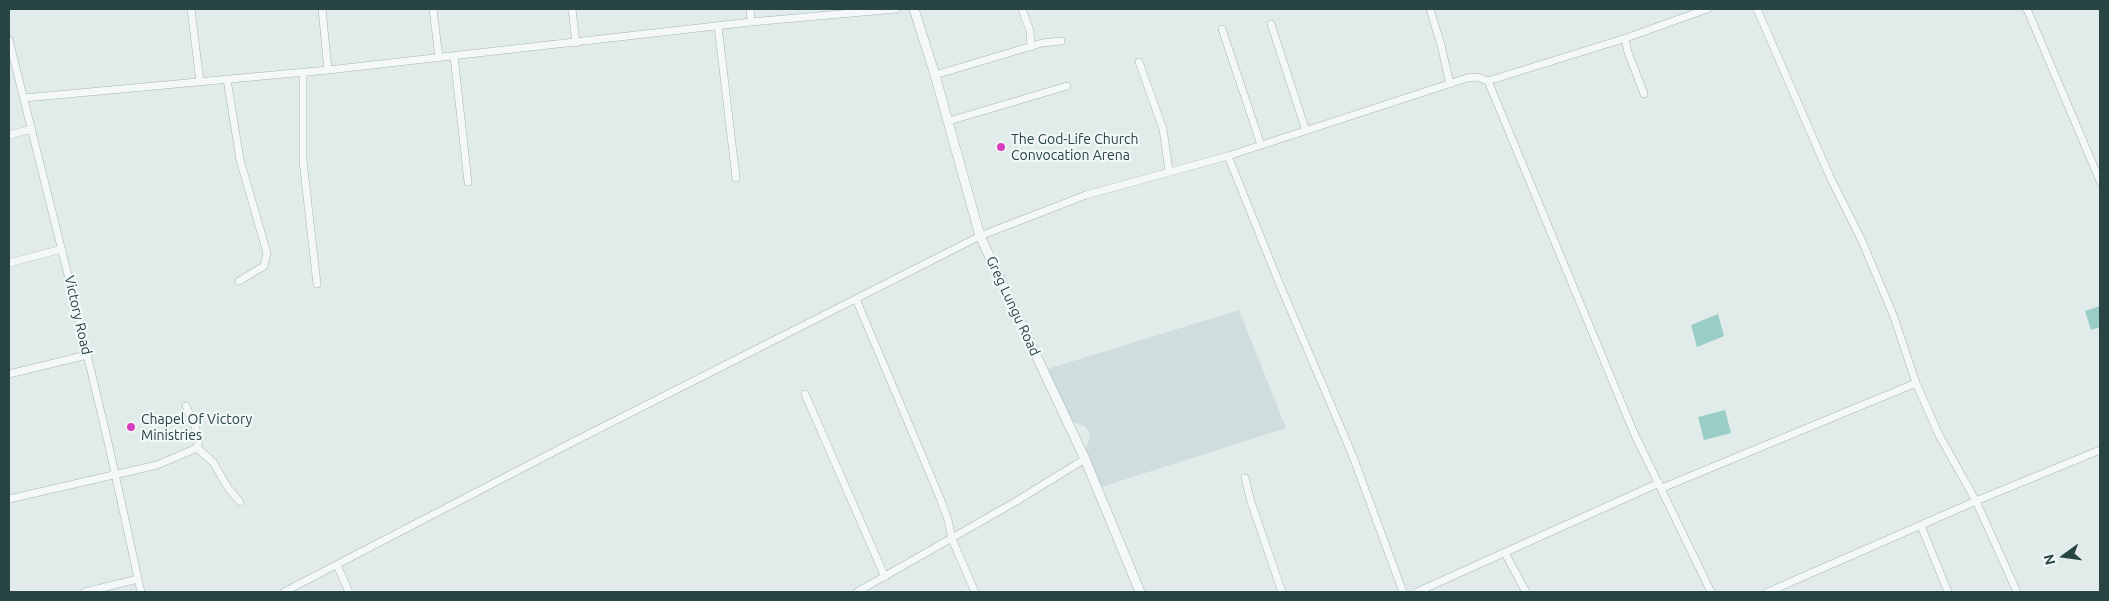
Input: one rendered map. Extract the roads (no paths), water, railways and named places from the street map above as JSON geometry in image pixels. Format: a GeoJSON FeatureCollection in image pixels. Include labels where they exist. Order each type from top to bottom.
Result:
{"type":"FeatureCollection","features":[{"type":"Feature","properties":{"kind":"street"},"geometry":{"type":"LineString","coordinates":[[191,9],[200,82]]}},
{"type":"Feature","properties":{"kind":"street"},"geometry":{"type":"LineString","coordinates":[[322,9],[328,70]]}},
{"type":"Feature","properties":{"kind":"street"},"geometry":{"type":"LineString","coordinates":[[434,9],[439,58]]}},
{"type":"Feature","properties":{"kind":"street"},"geometry":{"type":"LineString","coordinates":[[572,9],[576,43]]}},
{"type":"Feature","properties":{"kind":"street"},"geometry":{"type":"LineString","coordinates":[[750,9],[751,22]]}},
{"type":"Feature","properties":{"kind":"street"},"geometry":{"type":"LineString","coordinates":[[24,98],[328,70],[751,22],[896,9]]}},
{"type":"Feature","properties":{"kind":"street","name":"Greg Lungu Road"},"geometry":{"type":"LineString","coordinates":[[914,9],[935,75],[980,236],[1085,459],[1140,592]]}},
{"type":"Feature","properties":{"kind":"street"},"geometry":{"type":"LineString","coordinates":[[1022,9],[1030,31],[1031,47]]}},
{"type":"Feature","properties":{"kind":"street"},"geometry":{"type":"LineString","coordinates":[[1430,9],[1450,84]]}},
{"type":"Feature","properties":{"kind":"street"},"geometry":{"type":"LineString","coordinates":[[284,592],[569,444],[980,236],[1086,195],[1228,156],[1450,84],[1477,77],[1488,81],[1625,39],[1706,9]]}},
{"type":"Feature","properties":{"kind":"street"},"geometry":{"type":"LineString","coordinates":[[1757,9],[1830,177],[1862,241],[1894,317],[1916,383],[1939,435],[1976,501],[2017,592]]}},
{"type":"Feature","properties":{"kind":"street"},"geometry":{"type":"LineString","coordinates":[[2027,9],[2100,181]]}},
{"type":"Feature","properties":{"kind":"street"},"geometry":{"type":"LineString","coordinates":[[1271,24],[1306,131]]}},
{"type":"Feature","properties":{"kind":"street"},"geometry":{"type":"LineString","coordinates":[[718,26],[736,178]]}},
{"type":"Feature","properties":{"kind":"street"},"geometry":{"type":"LineString","coordinates":[[1222,29],[1261,145]]}},
{"type":"Feature","properties":{"kind":"street"},"geometry":{"type":"LineString","coordinates":[[1625,39],[1644,94]]}},
{"type":"Feature","properties":{"kind":"street","name":"Victory Road"},"geometry":{"type":"LineString","coordinates":[[9,40],[12,67],[24,98],[62,249],[108,442],[141,592]]}},
{"type":"Feature","properties":{"kind":"street"},"geometry":{"type":"LineString","coordinates":[[935,75],[1048,41],[1061,41]]}},
{"type":"Feature","properties":{"kind":"street"},"geometry":{"type":"LineString","coordinates":[[454,56],[468,182]]}},
{"type":"Feature","properties":{"kind":"street"},"geometry":{"type":"LineString","coordinates":[[1139,62],[1163,129],[1169,172]]}},
{"type":"Feature","properties":{"kind":"street"},"geometry":{"type":"LineString","coordinates":[[303,72],[303,161],[317,284]]}},
{"type":"Feature","properties":{"kind":"street"},"geometry":{"type":"LineString","coordinates":[[227,79],[240,160],[267,253],[264,266],[239,281]]}},
{"type":"Feature","properties":{"kind":"street"},"geometry":{"type":"LineString","coordinates":[[1488,81],[1634,433],[1710,592]]}},
{"type":"Feature","properties":{"kind":"street"},"geometry":{"type":"LineString","coordinates":[[948,122],[1067,86]]}},
{"type":"Feature","properties":{"kind":"street"},"geometry":{"type":"LineString","coordinates":[[9,135],[32,129]]}},
{"type":"Feature","properties":{"kind":"street"},"geometry":{"type":"LineString","coordinates":[[1228,156],[1280,285],[1352,454],[1403,592]]}},
{"type":"Feature","properties":{"kind":"street"},"geometry":{"type":"LineString","coordinates":[[9,263],[62,249]]}},
{"type":"Feature","properties":{"kind":"street"},"geometry":{"type":"LineString","coordinates":[[856,299],[940,498],[952,539],[975,592]]}},
{"type":"Feature","properties":{"kind":"street"},"geometry":{"type":"LineString","coordinates":[[9,374],[87,355]]}},
{"type":"Feature","properties":{"kind":"street"},"geometry":{"type":"LineString","coordinates":[[1417,592],[1660,485],[1916,383]]}},
{"type":"Feature","properties":{"kind":"street"},"geometry":{"type":"LineString","coordinates":[[805,394],[885,577]]}},
{"type":"Feature","properties":{"kind":"street"},"geometry":{"type":"LineString","coordinates":[[186,406],[199,440],[197,448]]}},
{"type":"Feature","properties":{"kind":"street"},"geometry":{"type":"LineString","coordinates":[[9,499],[157,465],[197,448]]}},
{"type":"Feature","properties":{"kind":"street"},"geometry":{"type":"LineString","coordinates":[[197,448],[213,462],[228,488],[240,502]]}},
{"type":"Feature","properties":{"kind":"street"},"geometry":{"type":"LineString","coordinates":[[1768,592],[1976,501],[2100,450]]}},
{"type":"Feature","properties":{"kind":"street"},"geometry":{"type":"LineString","coordinates":[[858,592],[952,539],[1085,459]]}},
{"type":"Feature","properties":{"kind":"street"},"geometry":{"type":"LineString","coordinates":[[1245,478],[1251,502],[1282,592]]}},
{"type":"Feature","properties":{"kind":"street"},"geometry":{"type":"LineString","coordinates":[[1921,526],[1948,592]]}},
{"type":"Feature","properties":{"kind":"street"},"geometry":{"type":"LineString","coordinates":[[1505,553],[1526,592]]}},
{"type":"Feature","properties":{"kind":"street"},"geometry":{"type":"LineString","coordinates":[[337,566],[349,592]]}},
{"type":"Feature","properties":{"kind":"street"},"geometry":{"type":"LineString","coordinates":[[85,592],[138,579]]}},
{"type":"Feature","properties":{"kind":"place","name":"The God-Life Church Convocation Arena"},"geometry":{"type":"Point","coordinates":[1001,147]}},
{"type":"Feature","properties":{"kind":"place","name":"Chapel Of Victory Ministries"},"geometry":{"type":"Point","coordinates":[131,427]}}]}
